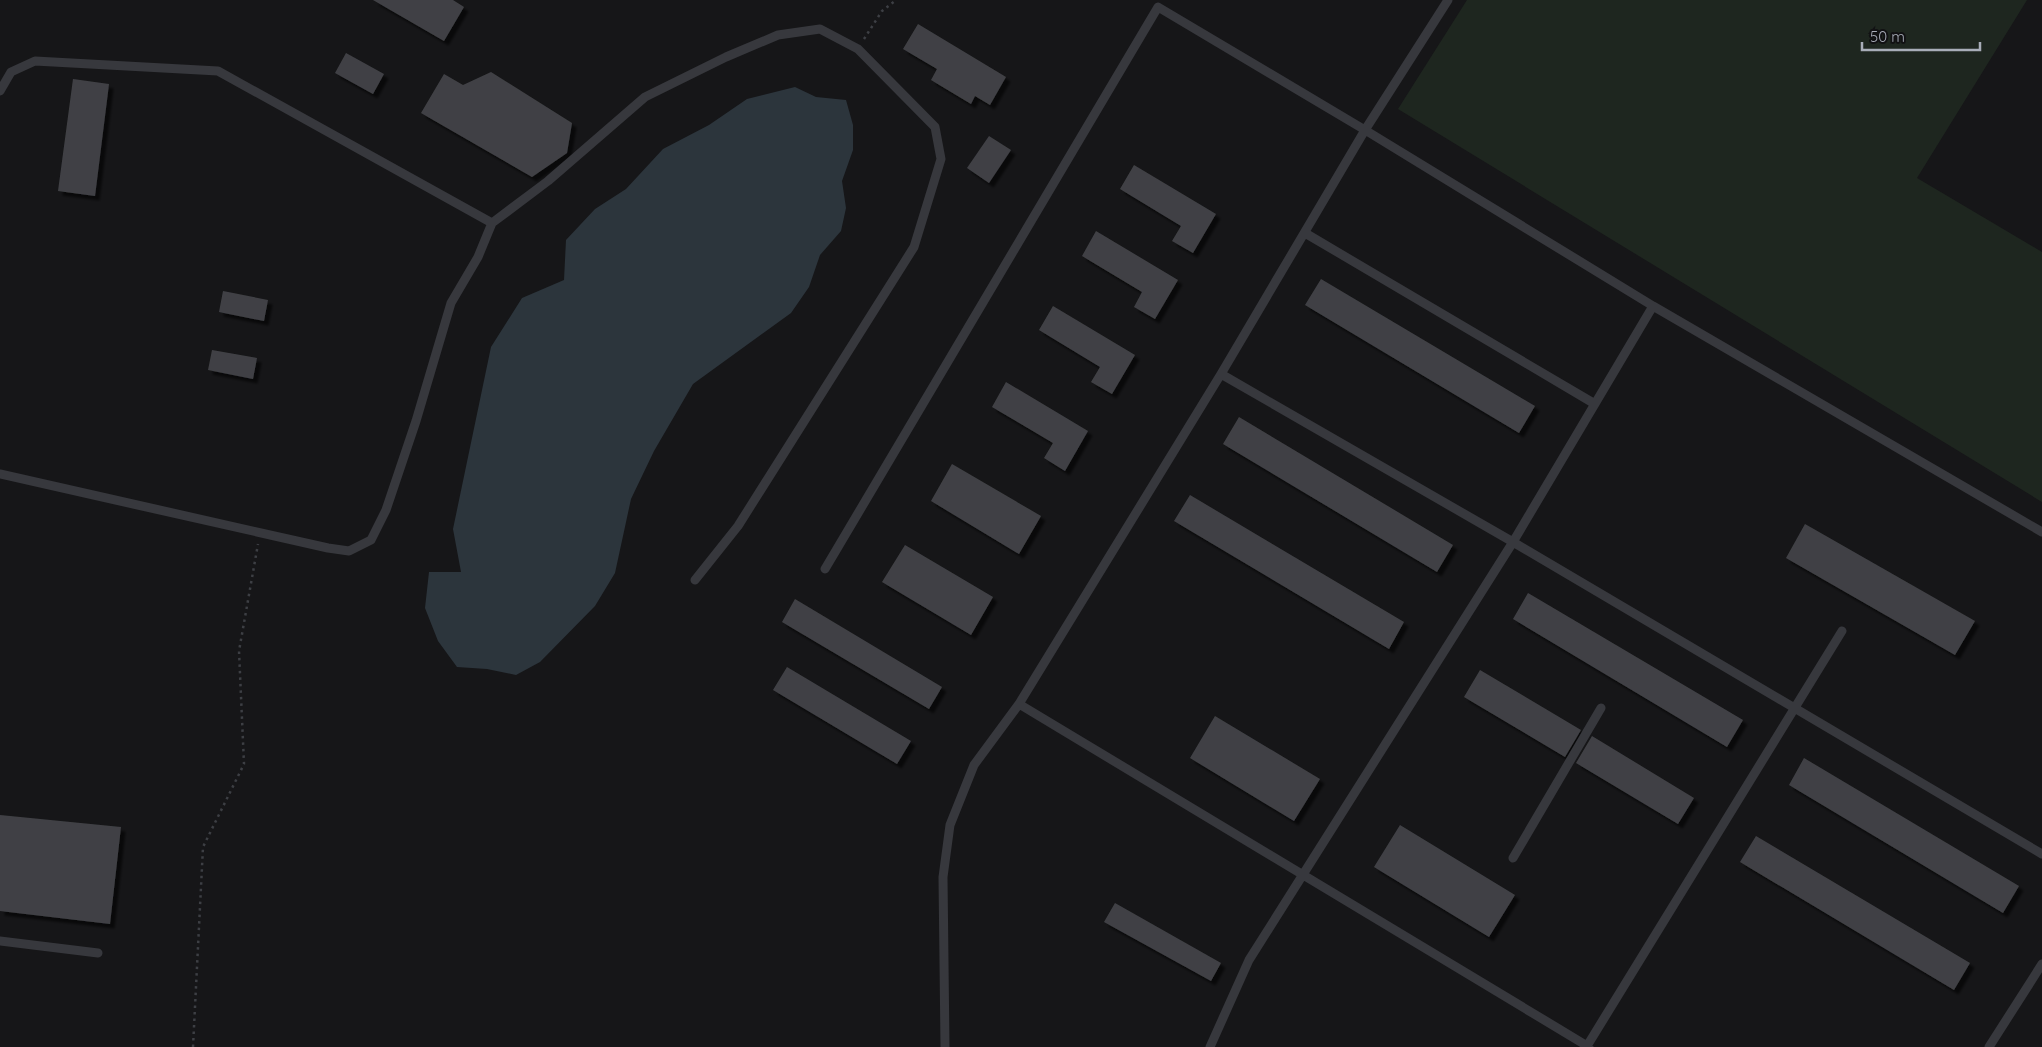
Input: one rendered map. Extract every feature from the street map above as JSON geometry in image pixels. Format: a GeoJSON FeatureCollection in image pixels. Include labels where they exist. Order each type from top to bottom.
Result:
{"type":"FeatureCollection","features":[{"type":"Feature","properties":{"kind":"lane"},"geometry":{"type":"LineString","coordinates":[[945,1047],[943,877],[950,825],[974,765],[1019,704],[1222,374],[1365,130],[1448,0]]}},
{"type":"Feature","properties":{"kind":"lane"},"geometry":{"type":"LineString","coordinates":[[825,569],[1158,7],[1365,130],[1653,306],[2042,532]]}},
{"type":"Feature","properties":{"kind":"lane"},"geometry":{"type":"LineString","coordinates":[[0,474],[349,551],[371,540],[386,510],[416,421],[451,303],[478,258],[492,223],[548,181],[645,97],[726,57],[778,35],[820,29],[858,49],[935,127],[941,159],[914,247],[738,526],[694,580]]}},
{"type":"Feature","properties":{"kind":"lane"},"geometry":{"type":"LineString","coordinates":[[0,90],[11,72],[35,61],[218,71],[492,223]]}},
{"type":"Feature","properties":{"kind":"lane"},"geometry":{"type":"LineString","coordinates":[[1305,233],[1595,404]]}},
{"type":"Feature","properties":{"kind":"lane"},"geometry":{"type":"LineString","coordinates":[[1210,1047],[1249,960],[1513,542],[1653,306]]}},
{"type":"Feature","properties":{"kind":"lane"},"geometry":{"type":"LineString","coordinates":[[1222,374],[1513,542],[2042,854]]}},
{"type":"Feature","properties":{"kind":"lane"},"geometry":{"type":"LineString","coordinates":[[1019,704],[1588,1046],[1842,631]]}},
{"type":"Feature","properties":{"kind":"lane"},"geometry":{"type":"LineString","coordinates":[[1513,858],[1601,708]]}},
{"type":"Feature","properties":{"kind":"lane"},"geometry":{"type":"LineString","coordinates":[[0,941],[98,953]]}},
{"type":"Feature","properties":{"kind":"lane"},"geometry":{"type":"LineString","coordinates":[[1989,1047],[2042,964]]}},
{"type":"Feature","properties":{"kind":"path"},"geometry":{"type":"LineString","coordinates":[[858,49],[882,11],[896,0]]}},
{"type":"Feature","properties":{"kind":"path"},"geometry":{"type":"LineString","coordinates":[[193,1047],[203,847],[244,764],[239,651],[260,532]]}},
{"type":"Feature","properties":{"kind":"shaded area"},"geometry":{"type":"Polygon","coordinates":[[[1467,0],[2027,0],[1917,178],[2042,252],[2042,502],[1398,109],[1467,0]]]}},
{"type":"Feature","properties":{"kind":"shaded area"},"geometry":{"type":"Polygon","coordinates":[[[795,87],[816,97],[846,100],[853,125],[853,150],[842,181],[846,208],[841,231],[820,255],[809,287],[791,313],[693,384],[654,451],[631,499],[615,573],[595,606],[540,662],[516,675],[487,669],[457,667],[438,641],[425,608],[429,572],[461,572],[453,529],[491,347],[522,298],[564,280],[566,240],[595,209],[626,189],[663,149],[709,125],[747,99],[795,87]]]}},
{"type":"Feature","properties":{"kind":"building"},"geometry":{"type":"Polygon","coordinates":[[[373,0],[453,0],[464,7],[444,41],[373,0]]]}},
{"type":"Feature","properties":{"kind":"building"},"geometry":{"type":"Polygon","coordinates":[[[918,24],[1006,77],[990,105],[975,96],[971,104],[931,80],[937,69],[903,49],[918,24]]]}},
{"type":"Feature","properties":{"kind":"building"},"geometry":{"type":"Polygon","coordinates":[[[346,53],[384,74],[373,94],[335,73],[346,53]]]}},
{"type":"Feature","properties":{"kind":"building"},"geometry":{"type":"Polygon","coordinates":[[[491,72],[572,123],[567,153],[532,177],[421,113],[444,74],[463,85],[491,72]]]}},
{"type":"Feature","properties":{"kind":"building"},"geometry":{"type":"Polygon","coordinates":[[[73,79],[109,84],[95,196],[58,191],[73,79]]]}},
{"type":"Feature","properties":{"kind":"building"},"geometry":{"type":"Polygon","coordinates":[[[989,136],[1011,150],[989,183],[967,168],[989,136]]]}},
{"type":"Feature","properties":{"kind":"building"},"geometry":{"type":"Polygon","coordinates":[[[1134,165],[1216,214],[1193,253],[1172,241],[1181,226],[1120,189],[1134,165]]]}},
{"type":"Feature","properties":{"kind":"building"},"geometry":{"type":"Polygon","coordinates":[[[1096,231],[1178,280],[1155,319],[1134,307],[1142,292],[1082,256],[1096,231]]]}},
{"type":"Feature","properties":{"kind":"building"},"geometry":{"type":"Polygon","coordinates":[[[1321,279],[1535,406],[1519,433],[1305,305],[1321,279]]]}},
{"type":"Feature","properties":{"kind":"building"},"geometry":{"type":"Polygon","coordinates":[[[223,291],[268,300],[264,321],[219,312],[223,291]]]}},
{"type":"Feature","properties":{"kind":"building"},"geometry":{"type":"Polygon","coordinates":[[[1053,306],[1135,355],[1112,394],[1091,382],[1100,367],[1039,330],[1053,306]]]}},
{"type":"Feature","properties":{"kind":"building"},"geometry":{"type":"Polygon","coordinates":[[[212,350],[257,358],[253,379],[208,370],[212,350]]]}},
{"type":"Feature","properties":{"kind":"building"},"geometry":{"type":"Polygon","coordinates":[[[1006,382],[1088,431],[1065,471],[1044,458],[1053,443],[992,407],[1006,382]]]}},
{"type":"Feature","properties":{"kind":"building"},"geometry":{"type":"Polygon","coordinates":[[[1239,417],[1453,545],[1437,572],[1223,444],[1239,417]]]}},
{"type":"Feature","properties":{"kind":"building"},"geometry":{"type":"Polygon","coordinates":[[[952,464],[1041,516],[1019,554],[931,501],[952,464]]]}},
{"type":"Feature","properties":{"kind":"building"},"geometry":{"type":"Polygon","coordinates":[[[1190,495],[1404,622],[1389,649],[1174,521],[1190,495]]]}},
{"type":"Feature","properties":{"kind":"building"},"geometry":{"type":"Polygon","coordinates":[[[1805,524],[1975,621],[1955,655],[1786,558],[1805,524]]]}},
{"type":"Feature","properties":{"kind":"building"},"geometry":{"type":"Polygon","coordinates":[[[905,545],[993,597],[971,635],[882,582],[905,545]]]}},
{"type":"Feature","properties":{"kind":"building"},"geometry":{"type":"Polygon","coordinates":[[[1528,593],[1743,720],[1727,747],[1513,619],[1528,593]]]}},
{"type":"Feature","properties":{"kind":"building"},"geometry":{"type":"Polygon","coordinates":[[[795,599],[942,687],[929,709],[782,622],[795,599]]]}},
{"type":"Feature","properties":{"kind":"building"},"geometry":{"type":"Polygon","coordinates":[[[787,667],[911,741],[897,764],[773,690],[787,667]]]}},
{"type":"Feature","properties":{"kind":"building"},"geometry":{"type":"Polygon","coordinates":[[[1480,670],[1581,730],[1565,757],[1464,697],[1480,670]]]}},
{"type":"Feature","properties":{"kind":"building"},"geometry":{"type":"Polygon","coordinates":[[[1215,716],[1320,779],[1294,821],[1190,758],[1215,716]]]}},
{"type":"Feature","properties":{"kind":"building"},"geometry":{"type":"Polygon","coordinates":[[[1592,736],[1694,798],[1678,824],[1576,763],[1592,736]]]}},
{"type":"Feature","properties":{"kind":"building"},"geometry":{"type":"Polygon","coordinates":[[[1804,758],[2019,886],[2003,913],[1789,785],[1804,758]]]}},
{"type":"Feature","properties":{"kind":"building"},"geometry":{"type":"Polygon","coordinates":[[[0,815],[121,827],[110,924],[0,911],[0,815]]]}},
{"type":"Feature","properties":{"kind":"building"},"geometry":{"type":"Polygon","coordinates":[[[1400,825],[1515,895],[1489,937],[1374,867],[1400,825]]]}},
{"type":"Feature","properties":{"kind":"building"},"geometry":{"type":"Polygon","coordinates":[[[1756,836],[1970,963],[1954,990],[1740,862],[1756,836]]]}},
{"type":"Feature","properties":{"kind":"building"},"geometry":{"type":"Polygon","coordinates":[[[1115,903],[1221,963],[1211,981],[1104,922],[1115,903]]]}}]}
